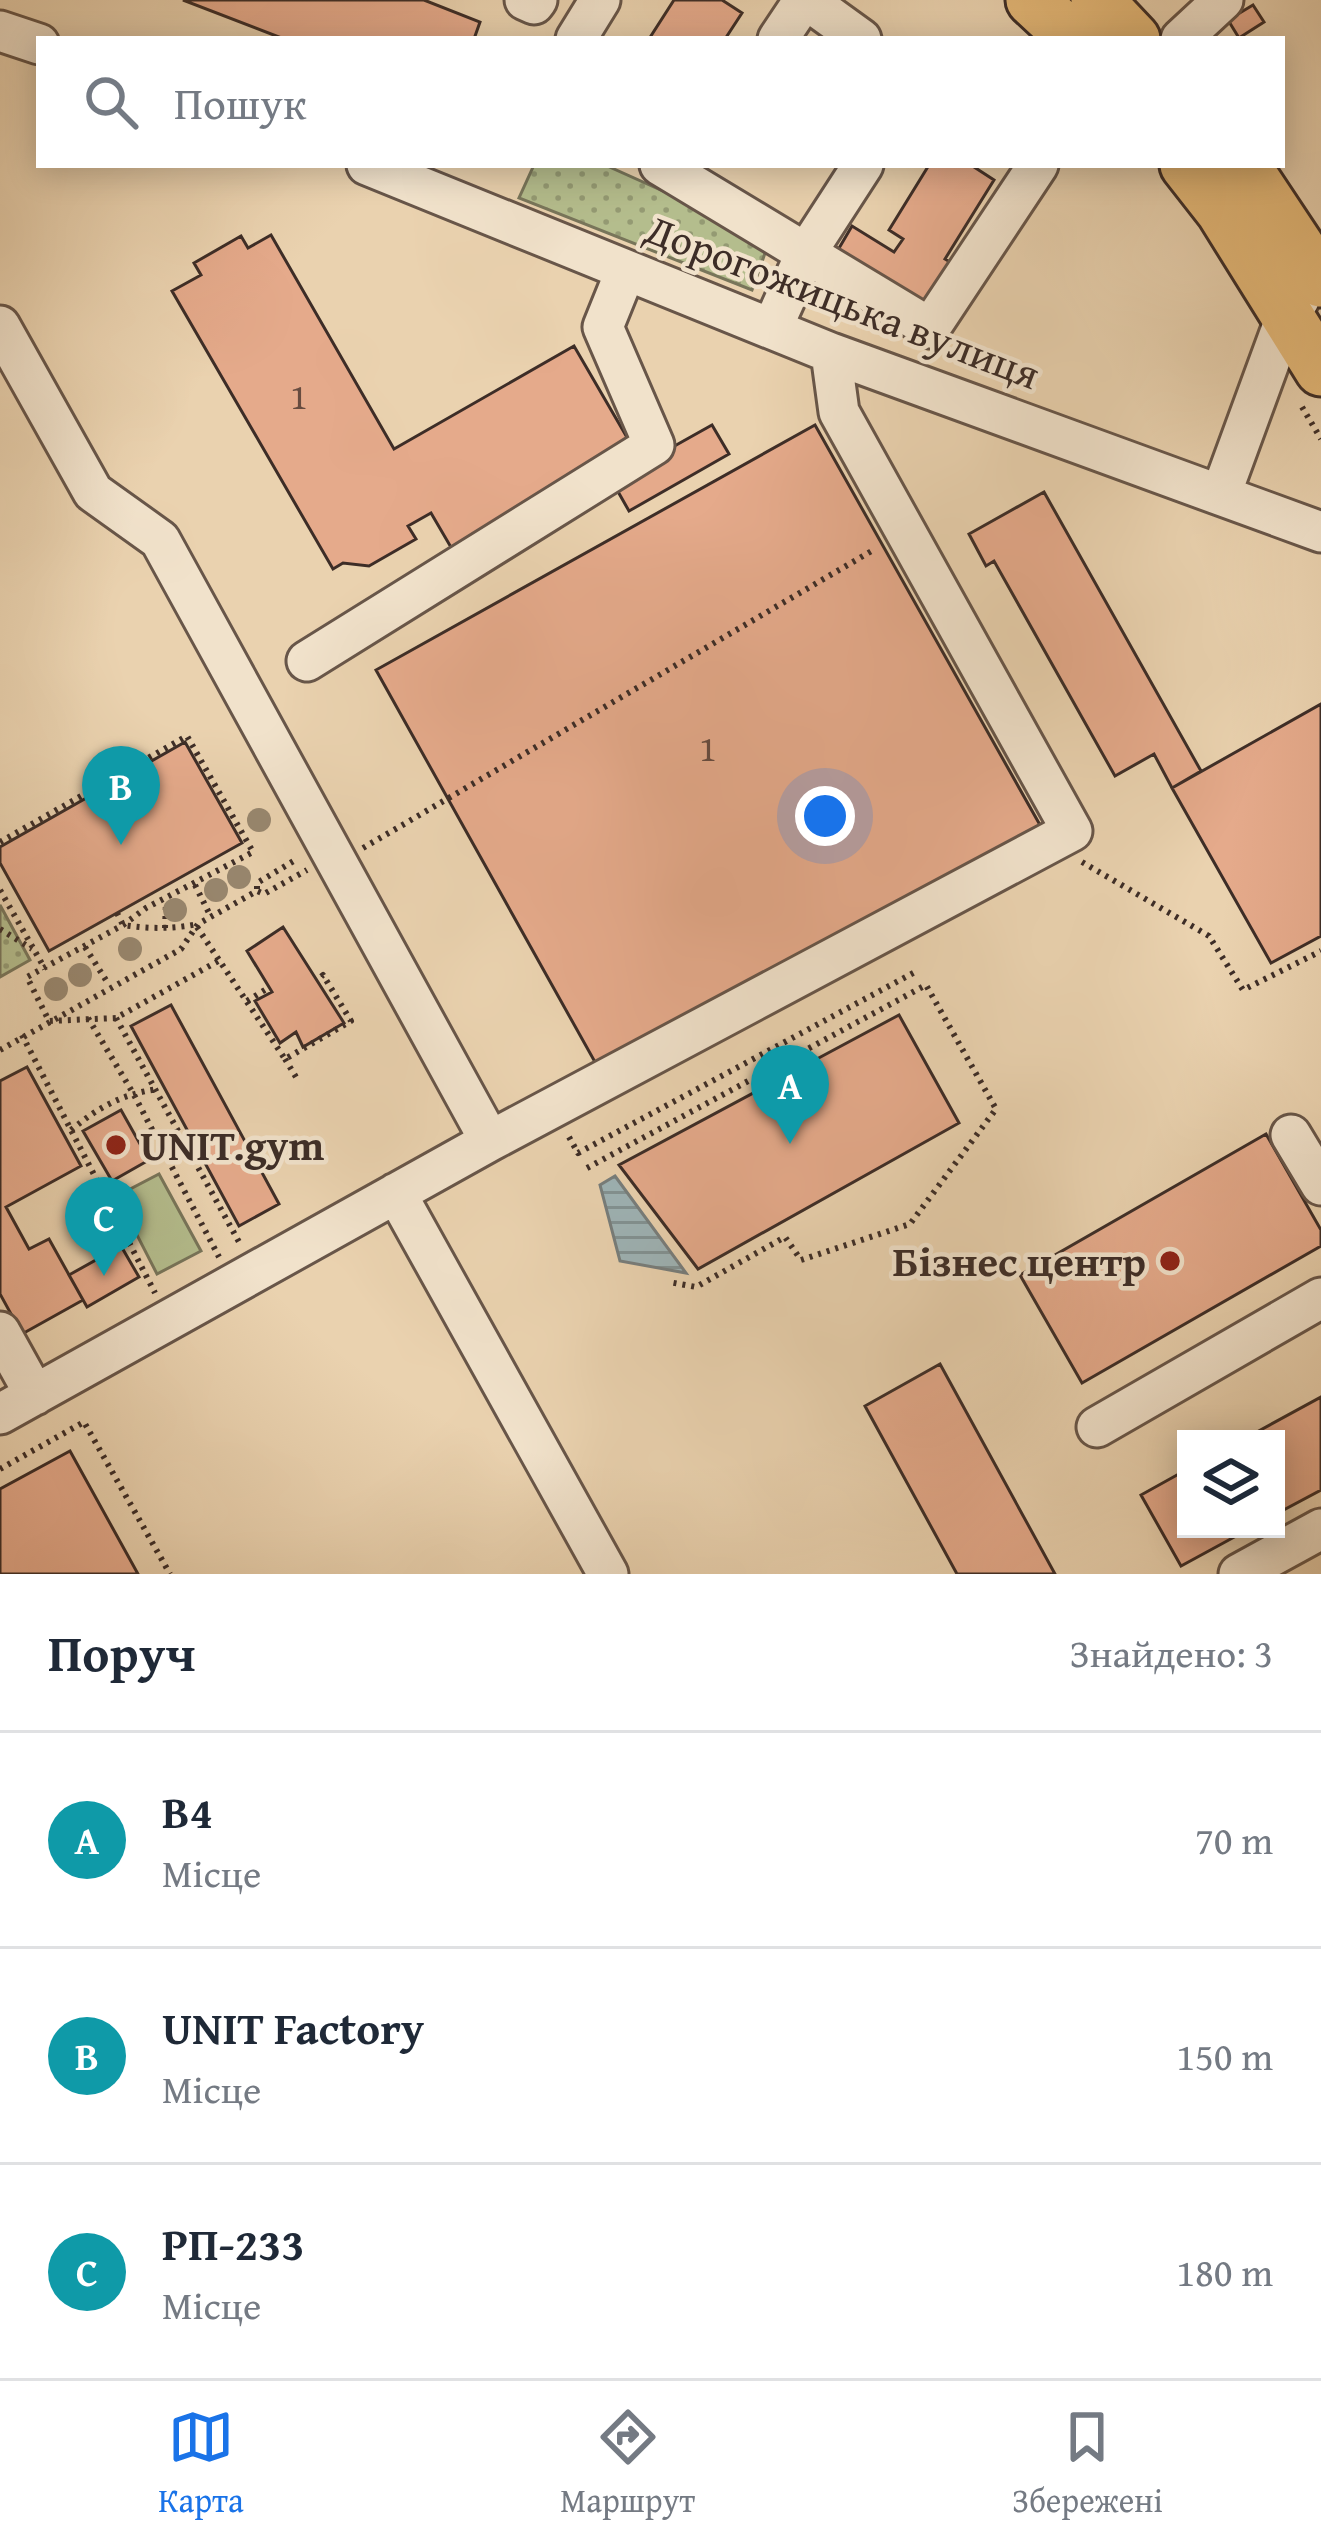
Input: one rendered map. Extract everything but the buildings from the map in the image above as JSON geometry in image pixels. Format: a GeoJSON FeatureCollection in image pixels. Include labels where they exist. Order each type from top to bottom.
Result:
{"type":"FeatureCollection","features":[{"type":"Feature","properties":{"kind":"main road"},"geometry":{"type":"LineString","coordinates":[[1032,0],[1071,36]]}},
{"type":"Feature","properties":{"kind":"main road"},"geometry":{"type":"LineString","coordinates":[[1096,0],[1131,36]]}},
{"type":"Feature","properties":{"kind":"main road"},"geometry":{"type":"LineString","coordinates":[[1188,168],[1222,211],[1309,290]]}},
{"type":"Feature","properties":{"kind":"main road"},"geometry":{"type":"LineString","coordinates":[[1246,168],[1309,290],[1321,370]]}},
{"type":"Feature","properties":{"kind":"street"},"geometry":{"type":"LineString","coordinates":[[525,0],[534,4],[537,0]]}},
{"type":"Feature","properties":{"kind":"street"},"geometry":{"type":"LineString","coordinates":[[579,36],[600,0]]}},
{"type":"Feature","properties":{"kind":"street"},"geometry":{"type":"LineString","coordinates":[[780,36],[805,0],[857,36]]}},
{"type":"Feature","properties":{"kind":"street"},"geometry":{"type":"LineString","coordinates":[[1183,36],[1223,0]]}},
{"type":"Feature","properties":{"kind":"street"},"geometry":{"type":"LineString","coordinates":[[0,31],[36,43]]}},
{"type":"Feature","properties":{"kind":"street","name":"Дорогожицька вулиця"},"geometry":{"type":"LineString","coordinates":[[374,168],[831,353],[1321,532]]}},
{"type":"Feature","properties":{"kind":"street"},"geometry":{"type":"LineString","coordinates":[[772,328],[806,253],[861,168]]}},
{"type":"Feature","properties":{"kind":"street"},"geometry":{"type":"LineString","coordinates":[[678,169],[930,328],[1036,168]]}},
{"type":"Feature","properties":{"kind":"street"},"geometry":{"type":"LineString","coordinates":[[308,661],[654,445],[603,327],[626,270]]}},
{"type":"Feature","properties":{"kind":"street"},"geometry":{"type":"LineString","coordinates":[[1221,494],[1309,290]]}},
{"type":"Feature","properties":{"kind":"street"},"geometry":{"type":"LineString","coordinates":[[0,326],[93,492],[160,540],[319,860],[490,1141]]}},
{"type":"Feature","properties":{"kind":"street"},"geometry":{"type":"LineString","coordinates":[[0,1332],[17,1405],[490,1141],[1072,831],[839,412],[831,353]]}},
{"type":"Feature","properties":{"kind":"street"},"geometry":{"type":"LineString","coordinates":[[1291,1136],[1321,1185]]}},
{"type":"Feature","properties":{"kind":"street"},"geometry":{"type":"LineString","coordinates":[[396,1193],[608,1574]]}},
{"type":"Feature","properties":{"kind":"street"},"geometry":{"type":"LineString","coordinates":[[1097,1427],[1321,1298]]}},
{"type":"Feature","properties":{"kind":"street"},"geometry":{"type":"LineString","coordinates":[[1239,1574],[1321,1529]]}},
{"type":"Feature","properties":{"kind":"path"},"geometry":{"type":"LineString","coordinates":[[257,890],[257,883],[319,860],[885,543]]}},
{"type":"Feature","properties":{"kind":"path"},"geometry":{"type":"LineString","coordinates":[[0,842],[187,736],[253,852],[28,977],[49,1021]]}},
{"type":"Feature","properties":{"kind":"path"},"geometry":{"type":"LineString","coordinates":[[1058,839],[1072,856],[1210,936],[1243,990],[1321,950]]}},
{"type":"Feature","properties":{"kind":"path"},"geometry":{"type":"LineString","coordinates":[[257,890],[264,894],[319,860]]}},
{"type":"Feature","properties":{"kind":"path"},"geometry":{"type":"LineString","coordinates":[[195,885],[211,917]]}},
{"type":"Feature","properties":{"kind":"path"},"geometry":{"type":"LineString","coordinates":[[0,890],[45,969]]}},
{"type":"Feature","properties":{"kind":"path"},"geometry":{"type":"LineString","coordinates":[[0,1050],[181,949],[198,925],[257,890]]}},
{"type":"Feature","properties":{"kind":"path"},"geometry":{"type":"LineString","coordinates":[[165,928],[166,900]]}},
{"type":"Feature","properties":{"kind":"path"},"geometry":{"type":"LineString","coordinates":[[146,908],[142,916],[148,928]]}},
{"type":"Feature","properties":{"kind":"path"},"geometry":{"type":"LineString","coordinates":[[117,913],[123,925]]}},
{"type":"Feature","properties":{"kind":"path"},"geometry":{"type":"LineString","coordinates":[[123,925],[198,925]]}},
{"type":"Feature","properties":{"kind":"path"},"geometry":{"type":"LineString","coordinates":[[198,925],[299,1082]]}},
{"type":"Feature","properties":{"kind":"path"},"geometry":{"type":"LineString","coordinates":[[0,928],[34,950]]}},
{"type":"Feature","properties":{"kind":"path"},"geometry":{"type":"LineString","coordinates":[[85,947],[110,986]]}},
{"type":"Feature","properties":{"kind":"path"},"geometry":{"type":"LineString","coordinates":[[49,1021],[116,1018],[220,960]]}},
{"type":"Feature","properties":{"kind":"path"},"geometry":{"type":"LineString","coordinates":[[552,1108],[578,1153],[917,971]]}},
{"type":"Feature","properties":{"kind":"path"},"geometry":{"type":"LineString","coordinates":[[285,1059],[351,1022],[323,975],[317,980]]}},
{"type":"Feature","properties":{"kind":"path"},"geometry":{"type":"LineString","coordinates":[[587,1168],[926,985],[996,1109],[910,1224],[801,1260],[785,1237],[696,1287],[669,1282]]}},
{"type":"Feature","properties":{"kind":"path"},"geometry":{"type":"LineString","coordinates":[[248,1000],[267,989]]}},
{"type":"Feature","properties":{"kind":"path"},"geometry":{"type":"LineString","coordinates":[[88,1018],[223,1264],[229,1272],[247,1276],[248,1259],[116,1018]]}},
{"type":"Feature","properties":{"kind":"path"},"geometry":{"type":"LineString","coordinates":[[22,1035],[159,1301]]}},
{"type":"Feature","properties":{"kind":"path"},"geometry":{"type":"LineString","coordinates":[[70,1131],[101,1106],[158,1089]]}},
{"type":"Feature","properties":{"kind":"path"},"geometry":{"type":"LineString","coordinates":[[637,1121],[646,1136]]}},
{"type":"Feature","properties":{"kind":"path"},"geometry":{"type":"LineString","coordinates":[[0,1469],[84,1422],[170,1574]]}},
{"type":"Feature","properties":{"kind":"green space"},"geometry":{"type":"Polygon","coordinates":[[[533,168],[612,168],[770,239],[752,290],[519,198],[533,168]]]}},
{"type":"Feature","properties":{"kind":"green space"},"geometry":{"type":"Polygon","coordinates":[[[0,905],[30,960],[0,977],[0,905]]]}},
{"type":"Feature","properties":{"kind":"green space"},"geometry":{"type":"Polygon","coordinates":[[[159,1174],[201,1251],[157,1274],[117,1196],[159,1174]]]}},
{"type":"Feature","properties":{"kind":"water"},"geometry":{"type":"Polygon","coordinates":[[[615,1176],[686,1273],[620,1261],[600,1185],[615,1176]]]}},
{"type":"Feature","properties":{"kind":"place","name":"UNIT Factory"},"geometry":{"type":"Point","coordinates":[121,845]}},
{"type":"Feature","properties":{"kind":"place","name":"B4"},"geometry":{"type":"Point","coordinates":[790,1144]}},
{"type":"Feature","properties":{"kind":"place","name":"UNIT.gym"},"geometry":{"type":"Point","coordinates":[116,1145]}},
{"type":"Feature","properties":{"kind":"place","name":"Бізнес центр"},"geometry":{"type":"Point","coordinates":[1170,1261]}},
{"type":"Feature","properties":{"kind":"place","name":"РП-233"},"geometry":{"type":"Point","coordinates":[104,1276]}}]}
